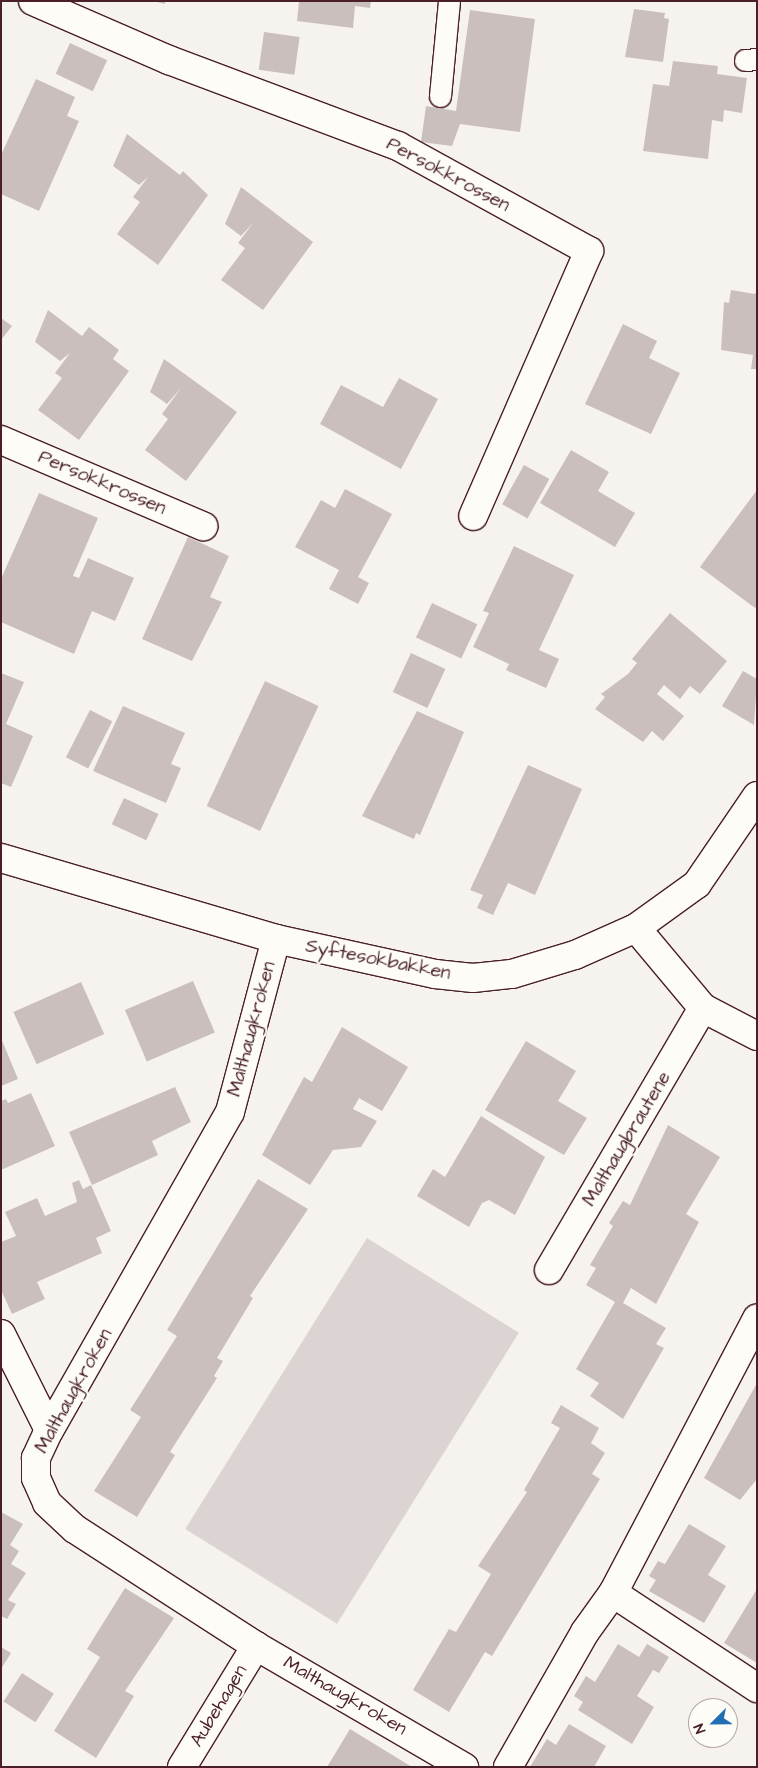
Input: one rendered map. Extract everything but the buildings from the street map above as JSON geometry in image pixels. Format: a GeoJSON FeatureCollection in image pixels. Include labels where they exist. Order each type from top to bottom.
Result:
{"type":"FeatureCollection","features":[{"type":"Feature","properties":{"kind":"street","name":"Persokkrossen"},"geometry":{"type":"LineString","coordinates":[[33,1],[169,60],[398,146],[589,250],[473,516]]}},
{"type":"Feature","properties":{"kind":"street","name":"Persokkrossen"},"geometry":{"type":"LineString","coordinates":[[1,440],[203,526]]}},
{"type":"Feature","properties":{"kind":"street","name":"Syftesokbakken"},"geometry":{"type":"LineString","coordinates":[[1,858],[276,939],[434,974],[473,978],[545,965],[636,928],[697,884],[757,796]]}},
{"type":"Feature","properties":{"kind":"street"},"geometry":{"type":"LineString","coordinates":[[636,928],[703,1008],[757,1036]]}},
{"type":"Feature","properties":{"kind":"street","name":"Malthaugkroken"},"geometry":{"type":"LineString","coordinates":[[276,939],[230,1112],[49,1430],[36,1458],[36,1478],[47,1503],[75,1528],[256,1646],[464,1767]]}},
{"type":"Feature","properties":{"kind":"street","name":"Malthaugbrautene"},"geometry":{"type":"LineString","coordinates":[[549,1270],[703,1008]]}},
{"type":"Feature","properties":{"kind":"street"},"geometry":{"type":"LineString","coordinates":[[508,1767],[585,1632],[613,1593],[757,1319]]}},
{"type":"Feature","properties":{"kind":"street"},"geometry":{"type":"LineString","coordinates":[[1,1334],[49,1430]]}},
{"type":"Feature","properties":{"kind":"street"},"geometry":{"type":"LineString","coordinates":[[613,1593],[757,1688]]}},
{"type":"Feature","properties":{"kind":"street","name":"Aubehagen"},"geometry":{"type":"LineString","coordinates":[[182,1767],[256,1646]]}},
{"type":"Feature","properties":{"kind":"lane"},"geometry":{"type":"LineString","coordinates":[[440,96],[449,1]]}},
{"type":"Feature","properties":{"kind":"shaded area"},"geometry":{"type":"Polygon","coordinates":[[[367,1238],[519,1333],[337,1624],[185,1529],[367,1238]]]}}]}
